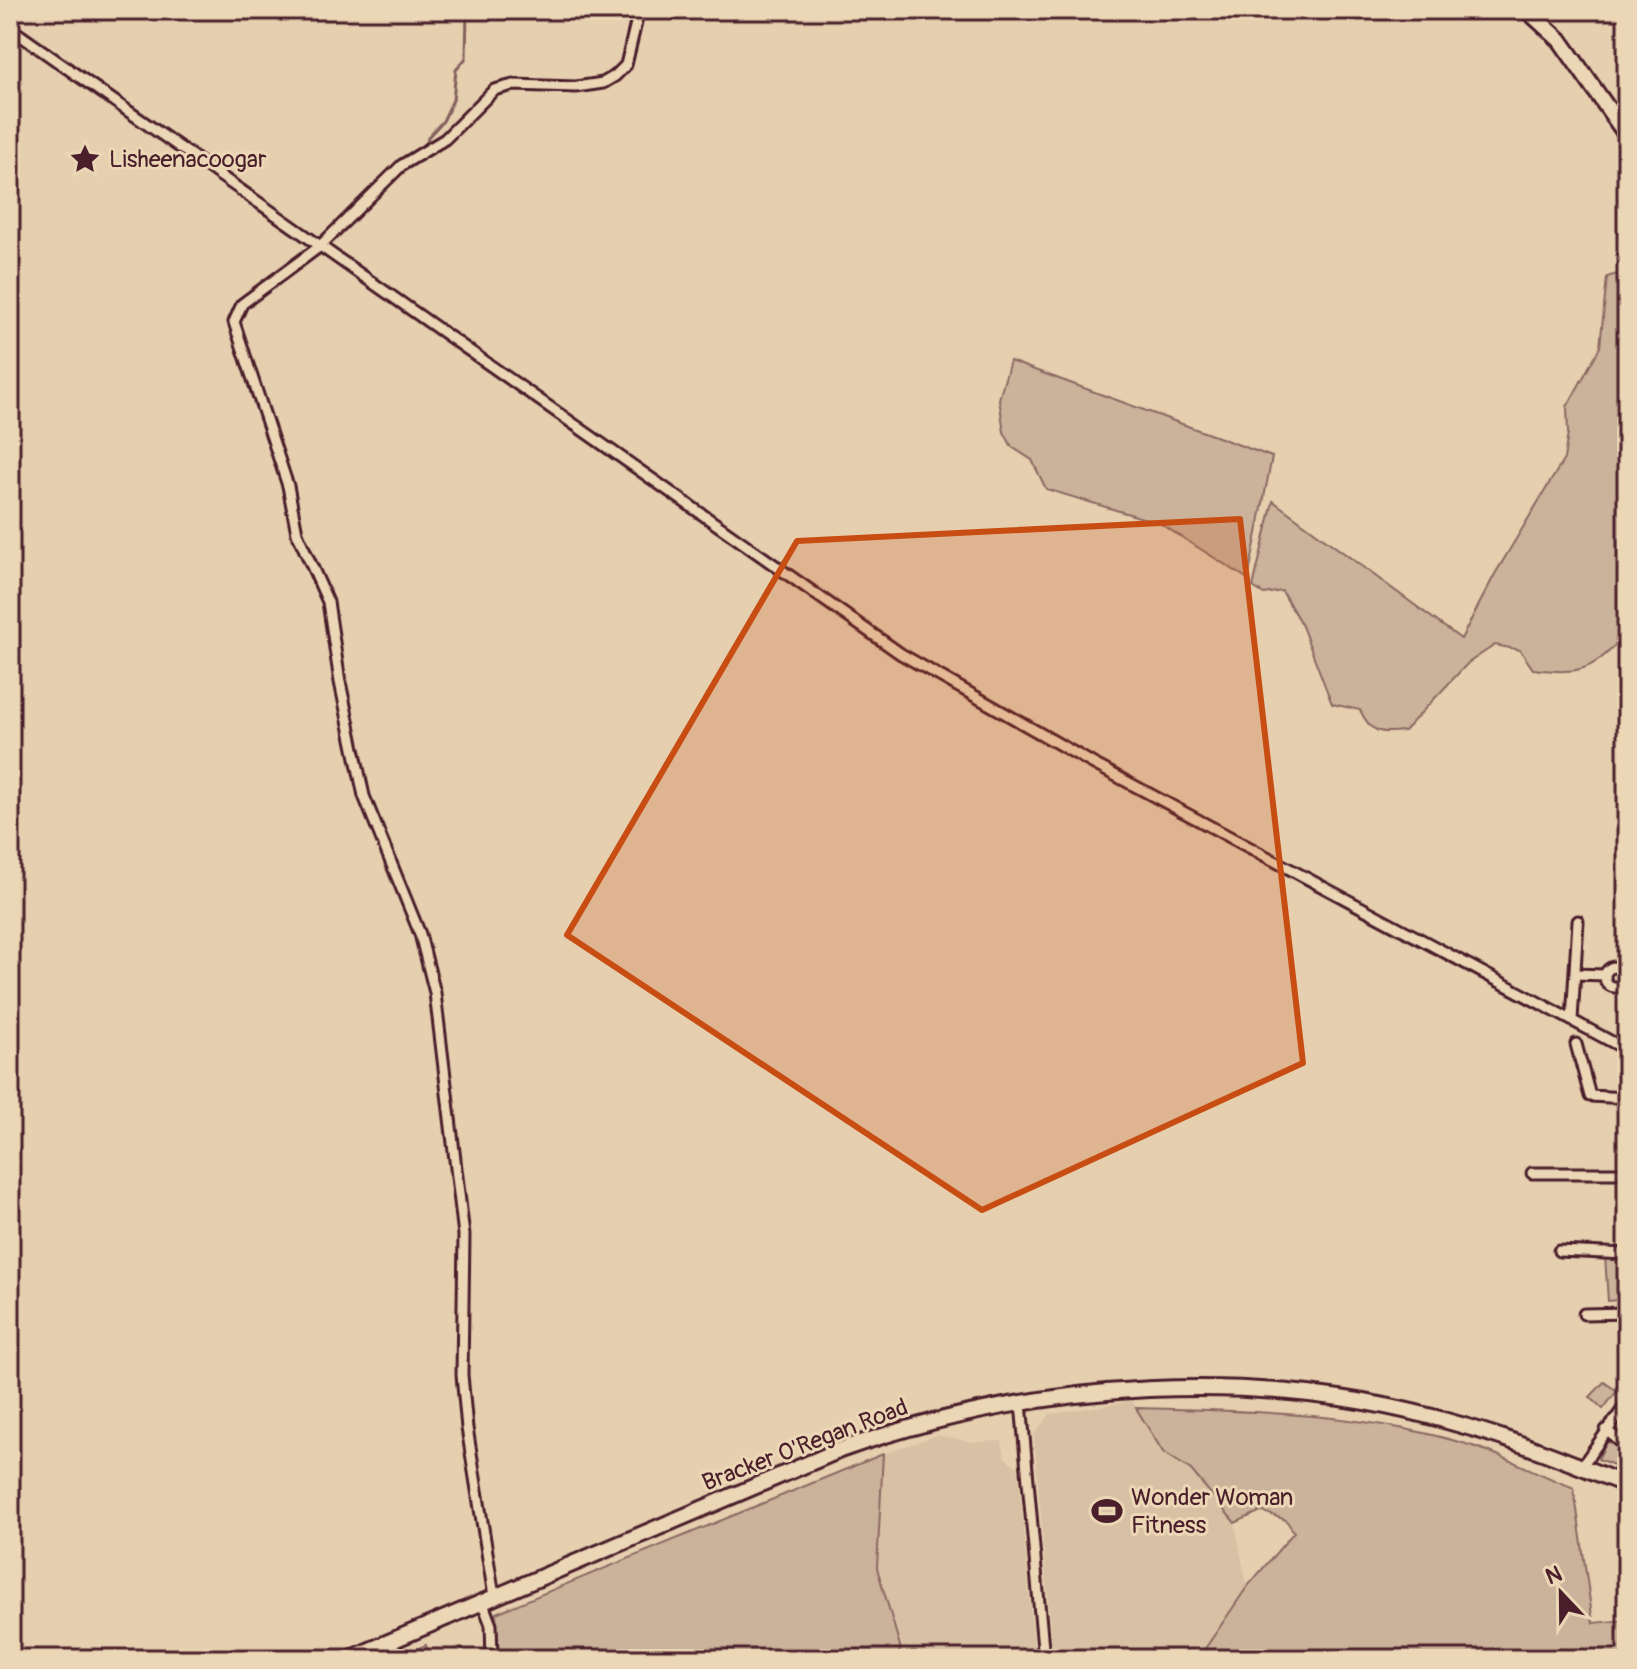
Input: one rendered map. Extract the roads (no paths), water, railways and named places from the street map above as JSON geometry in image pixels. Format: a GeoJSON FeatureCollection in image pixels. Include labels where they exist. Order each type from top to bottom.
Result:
{"type":"FeatureCollection","features":[{"type":"Feature","properties":{"kind":"main road"},"geometry":{"type":"LineString","coordinates":[[1527,10],[1560,40],[1627,136]]}},
{"type":"Feature","properties":{"kind":"main road","name":"Bracker O'Regan Road"},"geometry":{"type":"LineString","coordinates":[[349,1659],[840,1450],[922,1424],[1021,1403],[1169,1389],[1267,1391],[1327,1398],[1460,1424],[1582,1466],[1627,1485]]}},
{"type":"Feature","properties":{"kind":"street"},"geometry":{"type":"LineString","coordinates":[[492,1659],[491,1625],[462,1375],[464,1235],[432,981],[420,934],[370,816],[340,682],[328,602],[297,533],[288,486],[234,322],[242,304],[319,247],[402,165],[445,139],[501,86],[576,87],[603,83],[615,76],[626,65],[639,10]]}},
{"type":"Feature","properties":{"kind":"street"},"geometry":{"type":"LineString","coordinates":[[10,28],[901,654],[1092,763],[1627,1050]]}},
{"type":"Feature","properties":{"kind":"street"},"geometry":{"type":"LineString","coordinates":[[1572,1020],[1578,921]]}},
{"type":"Feature","properties":{"kind":"street"},"geometry":{"type":"LineString","coordinates":[[1575,974],[1605,975]]}},
{"type":"Feature","properties":{"kind":"street"},"geometry":{"type":"LineString","coordinates":[[1576,1044],[1590,1096],[1627,1098]]}},
{"type":"Feature","properties":{"kind":"street"},"geometry":{"type":"LineString","coordinates":[[1532,1173],[1627,1173]]}},
{"type":"Feature","properties":{"kind":"street"},"geometry":{"type":"LineString","coordinates":[[1559,1251],[1627,1254]]}},
{"type":"Feature","properties":{"kind":"street"},"geometry":{"type":"LineString","coordinates":[[1584,1314],[1627,1313]]}},
{"type":"Feature","properties":{"kind":"street"},"geometry":{"type":"LineString","coordinates":[[1021,1403],[1044,1659]]}},
{"type":"Feature","properties":{"kind":"street"},"geometry":{"type":"LineString","coordinates":[[1582,1466],[1627,1403]]}},
{"type":"Feature","properties":{"kind":"street"},"geometry":{"type":"LineString","coordinates":[[1606,1430],[1627,1447]]}},
{"type":"Feature","properties":{"kind":"waterway"},"geometry":{"type":"LineString","coordinates":[[426,149],[428,137],[443,121],[453,100],[456,70],[466,58],[467,10]]}},
{"type":"Feature","properties":{"kind":"place","name":"Lisheenacoogar"},"geometry":{"type":"Point","coordinates":[85,159]}},
{"type":"Feature","properties":{"kind":"place","name":"Wonder Woman Fitness"},"geometry":{"type":"Point","coordinates":[1107,1511]}}]}
